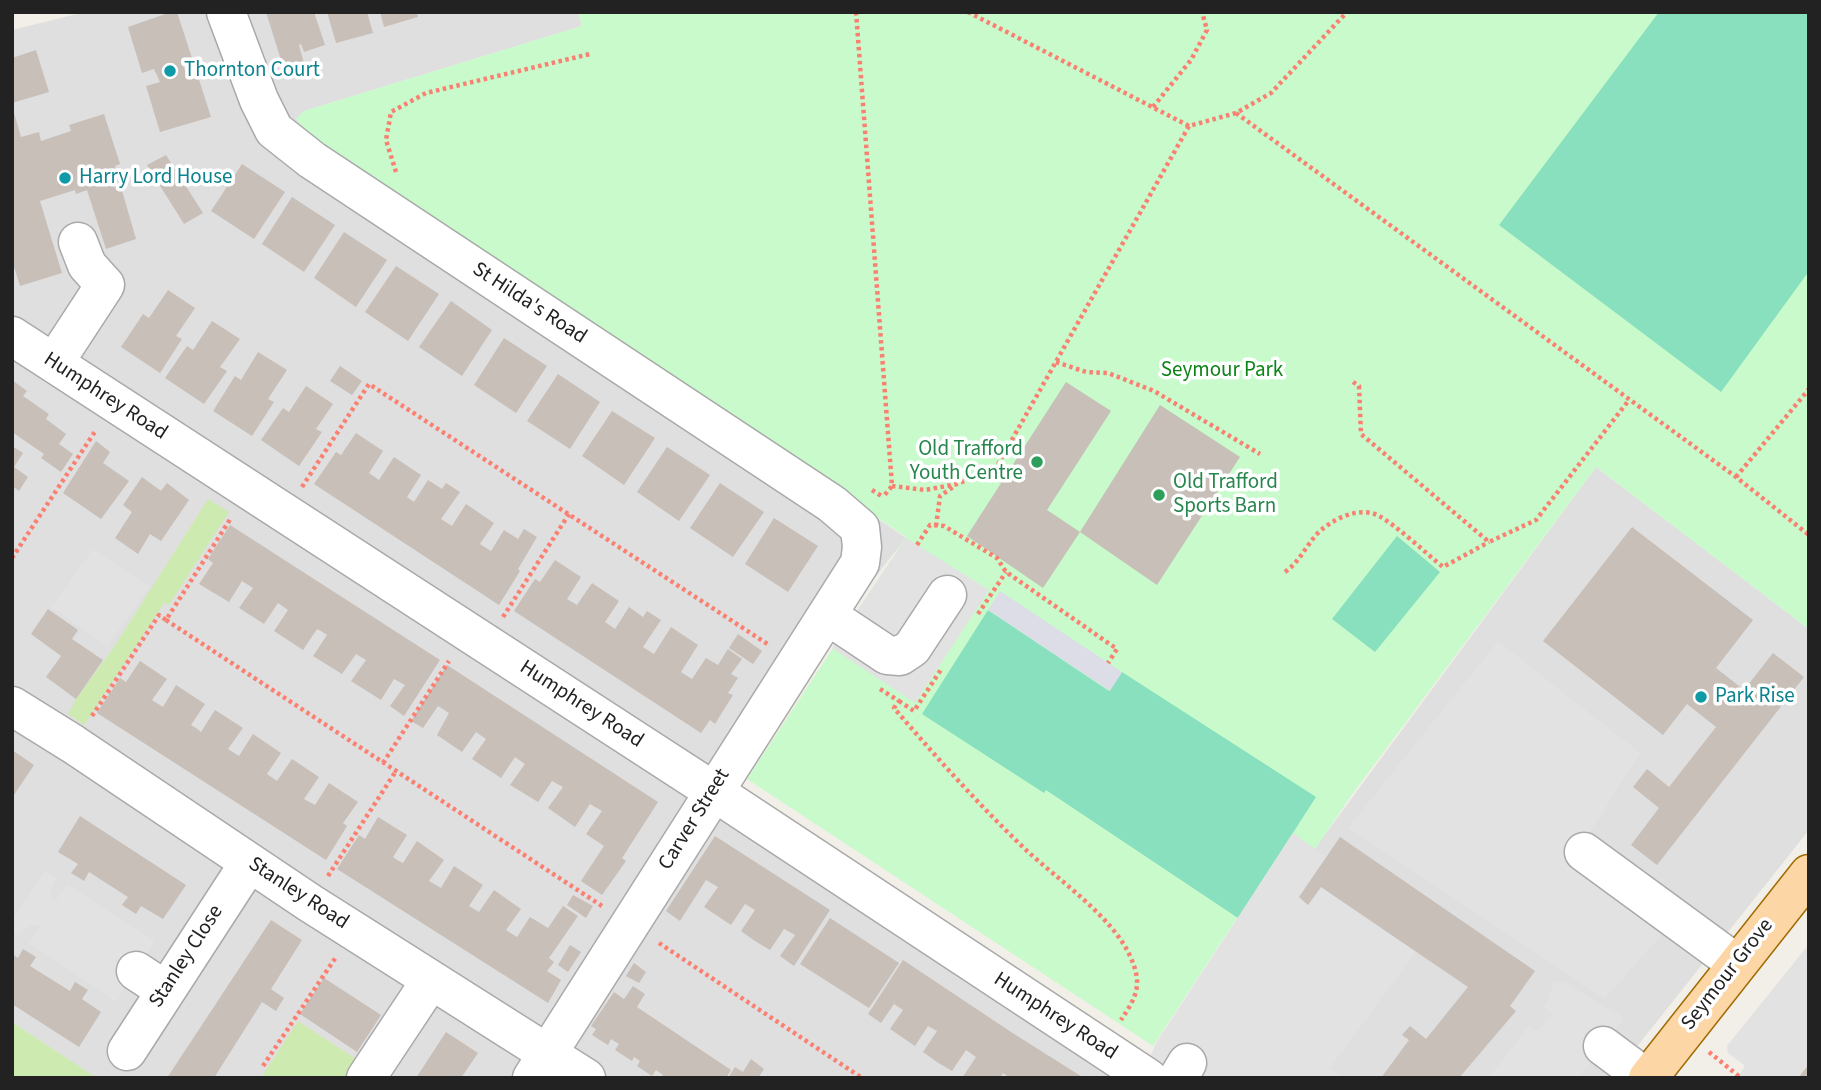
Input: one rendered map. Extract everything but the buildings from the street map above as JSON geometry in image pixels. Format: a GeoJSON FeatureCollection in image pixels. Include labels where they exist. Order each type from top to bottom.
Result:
{"type":"FeatureCollection","features":[{"type":"Feature","properties":{"kind":"main road","name":"Seymour Grove"},"geometry":{"type":"LineString","coordinates":[[1647,1078],[1737,964],[1804,889]]}},
{"type":"Feature","properties":{"kind":"street","name":"St Hilda's Road"},"geometry":{"type":"LineString","coordinates":[[226,12],[259,100],[274,130],[312,160],[832,503],[860,546]]}},
{"type":"Feature","properties":{"kind":"street"},"geometry":{"type":"LineString","coordinates":[[54,363],[116,285],[87,265],[78,242]]}},
{"type":"Feature","properties":{"kind":"street","name":"Humphrey Road"},"geometry":{"type":"LineString","coordinates":[[12,336],[713,791],[1132,1071]]}},
{"type":"Feature","properties":{"kind":"street","name":"Carver Street"},"geometry":{"type":"LineString","coordinates":[[540,1065],[827,615],[860,546]]}},
{"type":"Feature","properties":{"kind":"street"},"geometry":{"type":"LineString","coordinates":[[827,615],[887,655],[900,656],[912,648],[947,595]]}},
{"type":"Feature","properties":{"kind":"street","name":"Stanley Road"},"geometry":{"type":"LineString","coordinates":[[12,706],[74,744],[249,863],[431,980],[540,1065],[586,1078]]}},
{"type":"Feature","properties":{"kind":"street"},"geometry":{"type":"LineString","coordinates":[[1584,852],[1737,964]]}},
{"type":"Feature","properties":{"kind":"street","name":"Stanley Close"},"geometry":{"type":"LineString","coordinates":[[127,1051],[150,980],[249,863]]}},
{"type":"Feature","properties":{"kind":"street"},"geometry":{"type":"LineString","coordinates":[[366,1078],[431,980]]}},
{"type":"Feature","properties":{"kind":"street"},"geometry":{"type":"LineString","coordinates":[[1603,1046],[1647,1078]]}},
{"type":"Feature","properties":{"kind":"path"},"geometry":{"type":"LineString","coordinates":[[856,12],[892,486],[883,497],[860,546]]}},
{"type":"Feature","properties":{"kind":"path"},"geometry":{"type":"LineString","coordinates":[[968,12],[1189,126],[1236,113],[1272,93],[1347,12]]}},
{"type":"Feature","properties":{"kind":"path"},"geometry":{"type":"LineString","coordinates":[[1153,107],[1191,60],[1207,30],[1202,12]]}},
{"type":"Feature","properties":{"kind":"path"},"geometry":{"type":"LineString","coordinates":[[405,179],[394,171],[386,140],[391,112],[426,93],[590,54]]}},
{"type":"Feature","properties":{"kind":"path"},"geometry":{"type":"LineString","coordinates":[[1236,113],[1736,477],[1809,535]]}},
{"type":"Feature","properties":{"kind":"path"},"geometry":{"type":"LineString","coordinates":[[892,486],[925,490],[957,484],[996,468],[1189,126]]}},
{"type":"Feature","properties":{"kind":"path"},"geometry":{"type":"LineString","coordinates":[[1056,362],[1086,372],[1108,373],[1154,391],[1260,454]]}},
{"type":"Feature","properties":{"kind":"path"},"geometry":{"type":"LineString","coordinates":[[1353,382],[1359,386],[1361,434],[1489,542]]}},
{"type":"Feature","properties":{"kind":"path"},"geometry":{"type":"LineString","coordinates":[[287,515],[296,496],[369,384],[796,663]]}},
{"type":"Feature","properties":{"kind":"path"},"geometry":{"type":"LineString","coordinates":[[1736,477],[1809,389]]}},
{"type":"Feature","properties":{"kind":"path"},"geometry":{"type":"LineString","coordinates":[[1285,572],[1296,564],[1316,535],[1333,521],[1355,512],[1378,515],[1443,567],[1536,520],[1629,400]]}},
{"type":"Feature","properties":{"kind":"path"},"geometry":{"type":"LineString","coordinates":[[12,558],[114,403]]}},
{"type":"Feature","properties":{"kind":"path"},"geometry":{"type":"LineString","coordinates":[[936,526],[940,496],[957,484]]}},
{"type":"Feature","properties":{"kind":"path"},"geometry":{"type":"LineString","coordinates":[[871,489],[883,497]]}},
{"type":"Feature","properties":{"kind":"path"},"geometry":{"type":"LineString","coordinates":[[166,620],[249,491]]}},
{"type":"Feature","properties":{"kind":"path"},"geometry":{"type":"LineString","coordinates":[[383,763],[569,514]]}},
{"type":"Feature","properties":{"kind":"path"},"geometry":{"type":"LineString","coordinates":[[918,545],[930,525],[944,526],[997,558],[1006,572],[1117,649],[1108,663]]}},
{"type":"Feature","properties":{"kind":"path"},"geometry":{"type":"LineString","coordinates":[[74,744],[159,615],[862,1078]]}},
{"type":"Feature","properties":{"kind":"path"},"geometry":{"type":"LineString","coordinates":[[876,687],[899,701],[894,708],[971,794],[1025,849],[1118,935],[1130,956],[1138,989],[1121,1019],[1135,1028],[1132,1071]]}},
{"type":"Feature","properties":{"kind":"path"},"geometry":{"type":"LineString","coordinates":[[310,903],[396,771]]}},
{"type":"Feature","properties":{"kind":"path"},"geometry":{"type":"LineString","coordinates":[[263,1066],[354,930]]}},
{"type":"Feature","properties":{"kind":"shaded area"},"geometry":{"type":"Polygon","coordinates":[[[85,12],[578,12],[582,26],[304,111],[296,119],[906,538],[706,792],[1113,1078],[12,1078],[12,30],[85,12]]]}},
{"type":"Feature","properties":{"kind":"shaded area"},"geometry":{"type":"Polygon","coordinates":[[[1596,467],[1809,629],[1809,830],[1612,1078],[1184,1078],[1151,1055],[1293,833],[1315,848],[1596,467]]]}},
{"type":"Feature","properties":{"kind":"shaded area"},"geometry":{"type":"Polygon","coordinates":[[[906,538],[989,590],[915,703],[832,648],[906,538]]]}},
{"type":"Feature","properties":{"kind":"shaded area"},"geometry":{"type":"Polygon","coordinates":[[[93,549],[150,587],[107,646],[51,607],[93,549]]]}},
{"type":"Feature","properties":{"kind":"shaded area"},"geometry":{"type":"Polygon","coordinates":[[[1000,591],[1122,672],[1110,691],[988,610],[1000,591]]]}},
{"type":"Feature","properties":{"kind":"shaded area"},"geometry":{"type":"Polygon","coordinates":[[[1498,641],[1640,753],[1587,837],[1686,907],[1605,999],[1348,828],[1498,641]]]}},
{"type":"Feature","properties":{"kind":"shaded area"},"geometry":{"type":"Polygon","coordinates":[[[1293,833],[1326,857],[1300,898],[1308,905],[1321,887],[1416,952],[1330,1068],[1343,1078],[1184,1078],[1151,1055],[1156,1043],[1293,833]]]}},
{"type":"Feature","properties":{"kind":"shaded area"},"geometry":{"type":"Polygon","coordinates":[[[44,871],[57,878],[50,891],[55,901],[67,884],[155,941],[116,1002],[29,944],[41,925],[32,925],[18,935],[12,931],[12,921],[44,871]]]}},
{"type":"Feature","properties":{"kind":"shaded area"},"geometry":{"type":"Polygon","coordinates":[[[1809,944],[1809,1064],[1798,1078],[1737,1078],[1745,1066],[1728,1053],[1727,1046],[1809,944]]]}},
{"type":"Feature","properties":{"kind":"shaded area"},"geometry":{"type":"Polygon","coordinates":[[[1553,982],[1564,982],[1624,1018],[1579,1078],[1488,1078],[1530,1025],[1537,1031],[1552,1014],[1544,1007],[1553,982]]]}},
{"type":"Feature","properties":{"kind":"green space","name":"Seymour Park"},"geometry":{"type":"Polygon","coordinates":[[[578,12],[1809,12],[1809,629],[1596,467],[1350,797],[1315,849],[1292,834],[1153,1046],[747,779],[906,537],[309,134],[296,119],[304,111],[582,26],[578,12]]]}},
{"type":"Feature","properties":{"kind":"green space"},"geometry":{"type":"Polygon","coordinates":[[[1659,12],[1809,12],[1809,271],[1721,392],[1499,225],[1659,12]]]}},
{"type":"Feature","properties":{"kind":"green space"},"geometry":{"type":"Polygon","coordinates":[[[208,499],[229,512],[169,605],[164,603],[84,725],[68,714],[76,699],[112,650],[208,499]]]}},
{"type":"Feature","properties":{"kind":"green space"},"geometry":{"type":"Polygon","coordinates":[[[1397,536],[1440,572],[1375,652],[1332,619],[1397,536]]]}},
{"type":"Feature","properties":{"kind":"green space"},"geometry":{"type":"Polygon","coordinates":[[[988,610],[1109,691],[1122,672],[1316,797],[1238,918],[1046,790],[1044,793],[922,714],[988,610]]]}},
{"type":"Feature","properties":{"kind":"green space"},"geometry":{"type":"Polygon","coordinates":[[[298,1021],[362,1063],[352,1078],[262,1076],[298,1021]]]}},
{"type":"Feature","properties":{"kind":"green space"},"geometry":{"type":"Polygon","coordinates":[[[12,1022],[97,1078],[12,1078],[12,1022]]]}},
{"type":"Feature","properties":{"kind":"place","name":"Thornton Court"},"geometry":{"type":"Point","coordinates":[170,71]}},
{"type":"Feature","properties":{"kind":"place","name":"Harry Lord House"},"geometry":{"type":"Point","coordinates":[65,178]}},
{"type":"Feature","properties":{"kind":"place","name":"Old Trafford Youth Centre"},"geometry":{"type":"Point","coordinates":[1037,462]}},
{"type":"Feature","properties":{"kind":"place","name":"Old Trafford Sports Barn"},"geometry":{"type":"Point","coordinates":[1159,495]}},
{"type":"Feature","properties":{"kind":"place","name":"Park Rise"},"geometry":{"type":"Point","coordinates":[1701,697]}}]}
